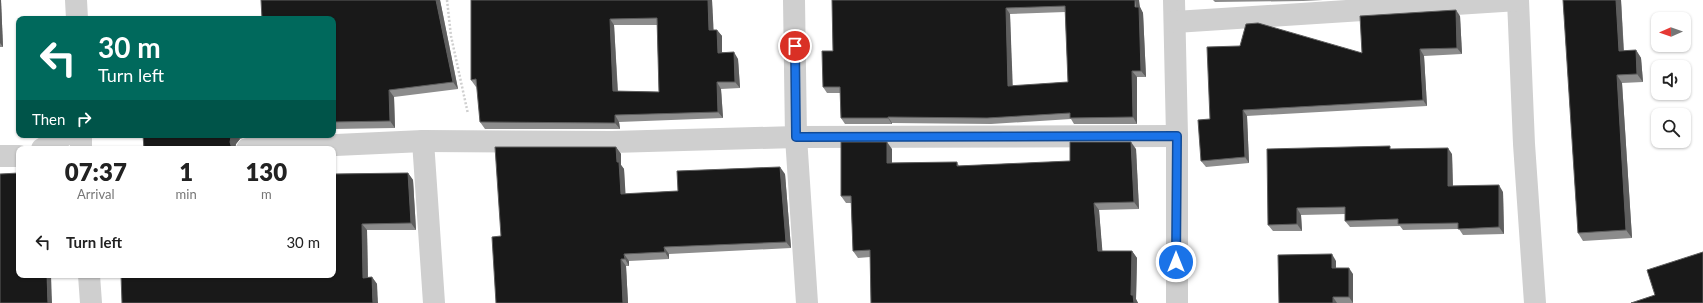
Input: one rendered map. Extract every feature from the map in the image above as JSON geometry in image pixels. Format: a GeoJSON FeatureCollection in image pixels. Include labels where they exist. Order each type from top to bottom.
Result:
{"type":"FeatureCollection","features":[{"type":"Feature","properties":{"kind":"street"},"geometry":{"type":"LineString","coordinates":[[76,0],[77,16]]}},
{"type":"Feature","properties":{"kind":"street"},"geometry":{"type":"LineString","coordinates":[[794,0],[796,137],[807,303]]}},
{"type":"Feature","properties":{"kind":"street"},"geometry":{"type":"LineString","coordinates":[[1174,0],[1177,136],[1177,303]]}},
{"type":"Feature","properties":{"kind":"street"},"geometry":{"type":"LineString","coordinates":[[1175,22],[1518,0],[1524,144],[1535,303]]}},
{"type":"Feature","properties":{"kind":"street"},"geometry":{"type":"LineString","coordinates":[[313,146],[423,141],[612,142],[796,137],[1177,136]]}},
{"type":"Feature","properties":{"kind":"street"},"geometry":{"type":"LineString","coordinates":[[47,146],[60,138]]}},
{"type":"Feature","properties":{"kind":"street"},"geometry":{"type":"LineString","coordinates":[[423,141],[434,303]]}},
{"type":"Feature","properties":{"kind":"street"},"geometry":{"type":"LineString","coordinates":[[0,156],[16,156]]}},
{"type":"Feature","properties":{"kind":"street"},"geometry":{"type":"LineString","coordinates":[[89,278],[91,303]]}},
{"type":"Feature","properties":{"kind":"path"},"geometry":{"type":"LineString","coordinates":[[447,0],[451,36],[474,142]]}},
{"type":"Feature","properties":{"kind":"building"},"geometry":{"type":"Polygon","coordinates":[[[261,0],[436,0],[453,82],[389,90],[390,121],[336,122],[336,16],[262,16],[261,0]]]}},
{"type":"Feature","properties":{"kind":"building"},"geometry":{"type":"Polygon","coordinates":[[[471,0],[708,0],[709,30],[717,30],[718,53],[734,52],[735,82],[717,82],[718,112],[615,115],[615,123],[480,122],[476,79],[471,80],[471,0]],[[657,18],[610,19],[613,91],[659,92],[657,18]]]}},
{"type":"Feature","properties":{"kind":"building"},"geometry":{"type":"Polygon","coordinates":[[[832,0],[1135,0],[1135,7],[1139,7],[1141,71],[1132,71],[1133,117],[1070,118],[1070,113],[987,118],[841,118],[840,87],[823,87],[822,51],[833,51],[832,0]],[[1065,6],[1006,8],[1008,86],[1068,82],[1065,6]]]}},
{"type":"Feature","properties":{"kind":"building"},"geometry":{"type":"Polygon","coordinates":[[[1563,0],[1616,0],[1619,51],[1636,50],[1637,74],[1617,75],[1626,230],[1578,233],[1563,0]]]}},
{"type":"Feature","properties":{"kind":"building"},"geometry":{"type":"Polygon","coordinates":[[[1456,10],[1457,48],[1420,49],[1423,100],[1243,110],[1245,157],[1201,161],[1198,120],[1210,119],[1207,47],[1240,46],[1246,24],[1258,23],[1362,53],[1360,16],[1456,10]]]}},
{"type":"Feature","properties":{"kind":"building"},"geometry":{"type":"Polygon","coordinates":[[[143,138],[231,138],[231,146],[144,146],[143,138]]]}},
{"type":"Feature","properties":{"kind":"building"},"geometry":{"type":"Polygon","coordinates":[[[841,142],[887,142],[887,163],[957,162],[957,166],[1070,161],[1070,142],[1131,142],[1134,202],[1094,203],[1098,251],[1132,251],[1131,295],[1133,295],[1134,303],[871,303],[870,250],[853,251],[851,196],[841,196],[841,142]]]}},
{"type":"Feature","properties":{"kind":"building"},"geometry":{"type":"Polygon","coordinates":[[[1390,146],[1390,149],[1448,148],[1448,186],[1499,185],[1499,227],[1458,229],[1458,223],[1398,224],[1398,219],[1345,221],[1345,207],[1297,208],[1297,224],[1268,225],[1267,149],[1390,146]]]}},
{"type":"Feature","properties":{"kind":"building"},"geometry":{"type":"Polygon","coordinates":[[[495,147],[616,147],[617,162],[619,162],[621,194],[678,191],[677,171],[780,167],[786,242],[664,247],[665,252],[624,254],[625,259],[621,259],[623,303],[496,303],[492,237],[501,236],[495,147]]]}},
{"type":"Feature","properties":{"kind":"building"},"geometry":{"type":"Polygon","coordinates":[[[16,173],[16,278],[47,278],[48,303],[0,303],[0,174],[16,173]]]}},
{"type":"Feature","properties":{"kind":"building"},"geometry":{"type":"Polygon","coordinates":[[[408,173],[411,223],[362,224],[363,278],[372,277],[373,303],[122,303],[121,278],[336,278],[336,174],[408,173]]]}},
{"type":"Feature","properties":{"kind":"building"},"geometry":{"type":"Polygon","coordinates":[[[1703,252],[1703,303],[1631,303],[1655,295],[1647,270],[1703,252]]]}},
{"type":"Feature","properties":{"kind":"building"},"geometry":{"type":"Polygon","coordinates":[[[1332,254],[1332,268],[1349,268],[1349,297],[1333,297],[1333,303],[1279,303],[1278,255],[1332,254]]]}},
{"type":"Feature","properties":{"kind":"route"},"geometry":{"type":"LineString","coordinates":[[795,46],[796,137],[1177,136],[1176,262]]}}]}
